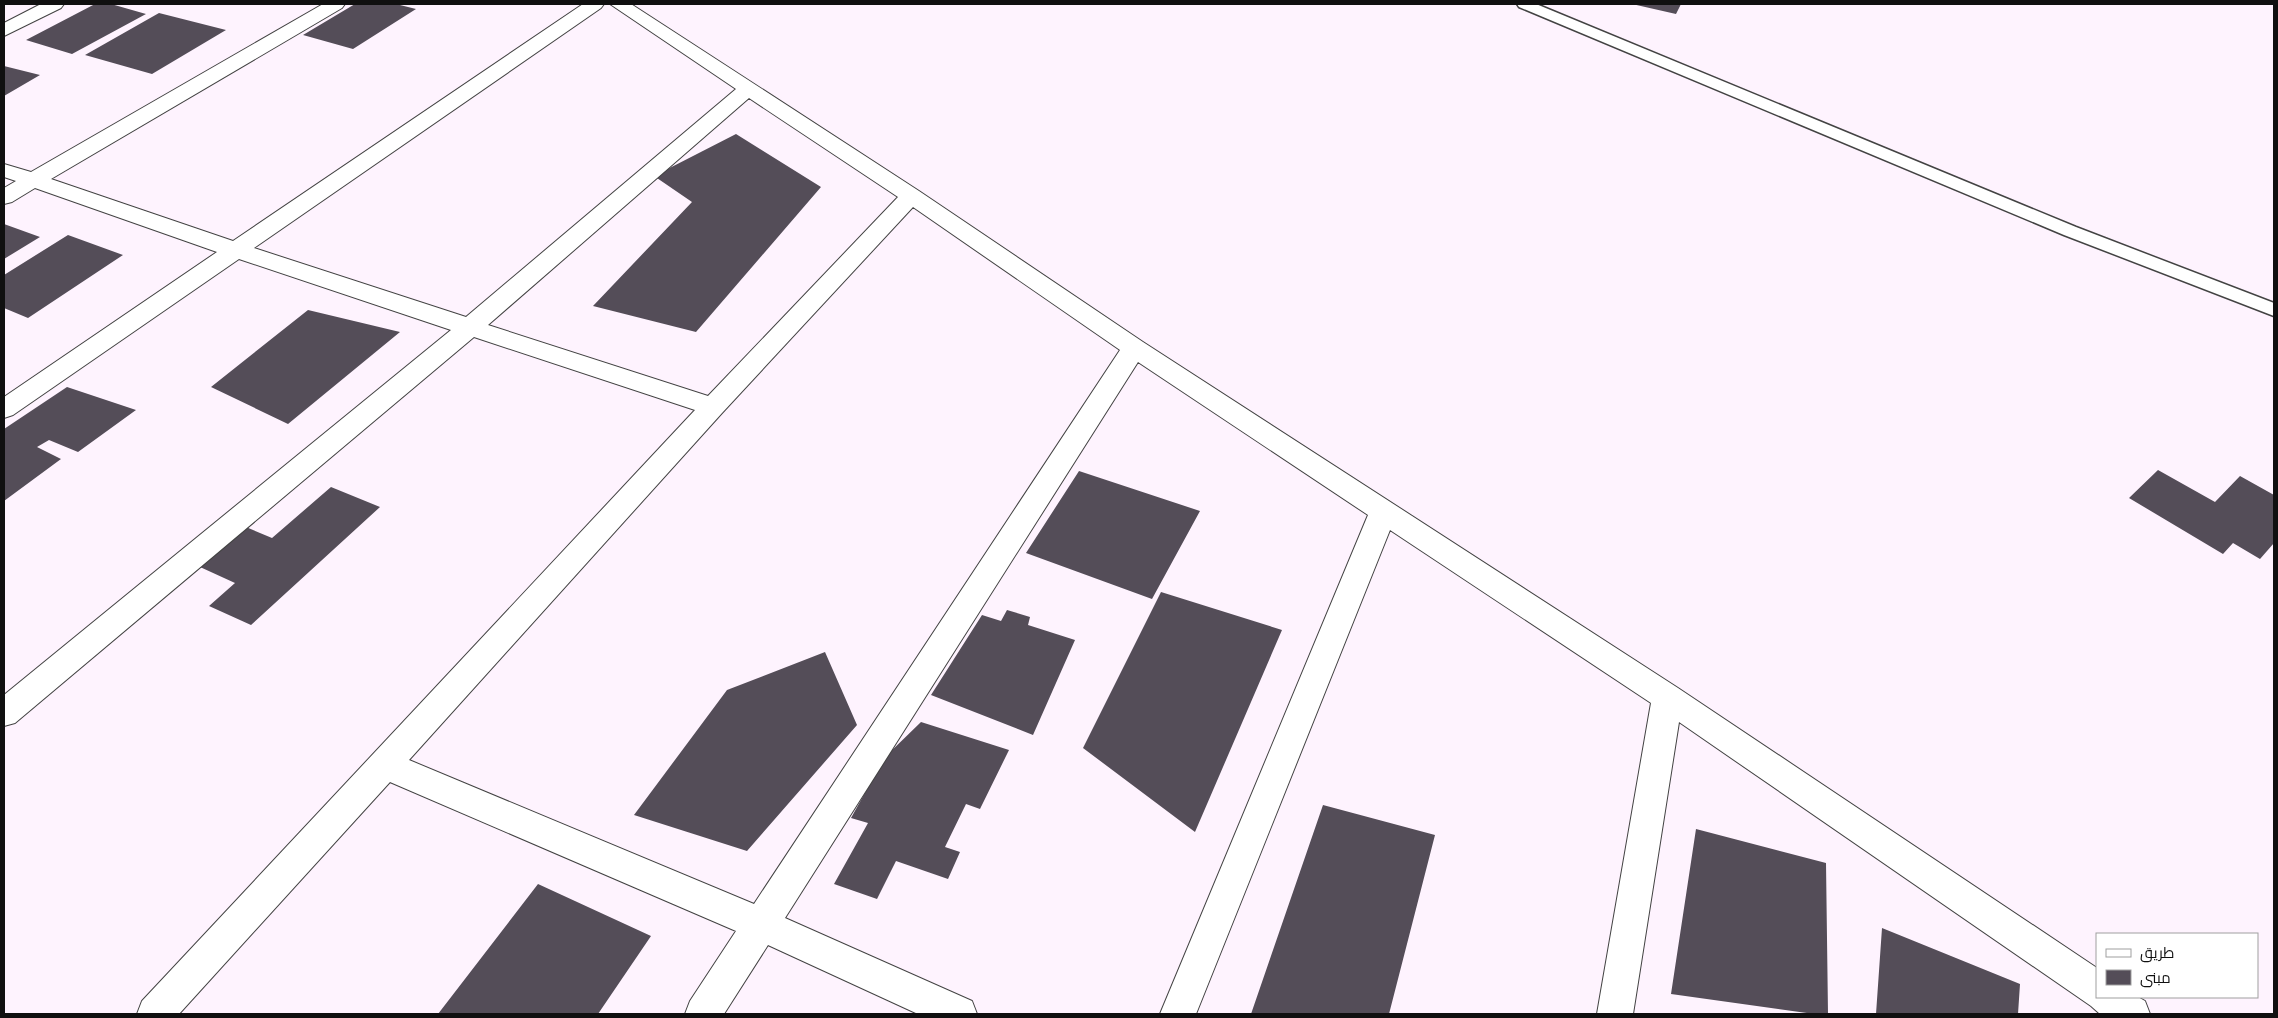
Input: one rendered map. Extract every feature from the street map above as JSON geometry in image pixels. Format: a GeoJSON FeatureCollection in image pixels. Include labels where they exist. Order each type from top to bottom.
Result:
{"type":"FeatureCollection","features":[{"type":"Feature","properties":{"kind":"street"},"geometry":{"type":"LineString","coordinates":[[4,30],[55,4]]}},
{"type":"Feature","properties":{"kind":"street"},"geometry":{"type":"LineString","coordinates":[[4,197],[336,4]]}},
{"type":"Feature","properties":{"kind":"street"},"geometry":{"type":"LineString","coordinates":[[4,409],[595,4]]}},
{"type":"Feature","properties":{"kind":"street"},"geometry":{"type":"LineString","coordinates":[[620,4],[747,90],[911,196],[1134,348],[1667,697],[2096,989]]}},
{"type":"Feature","properties":{"kind":"street"},"geometry":{"type":"LineString","coordinates":[[4,713],[470,327],[747,90]]}},
{"type":"Feature","properties":{"kind":"street"},"geometry":{"type":"LineString","coordinates":[[4,170],[235,250],[713,407]]}},
{"type":"Feature","properties":{"kind":"street"},"geometry":{"type":"LineString","coordinates":[[155,1014],[386,765],[713,407],[911,196]]}},
{"type":"Feature","properties":{"kind":"street"},"geometry":{"type":"LineString","coordinates":[[703,1014],[1134,348]]}},
{"type":"Feature","properties":{"kind":"street"},"geometry":{"type":"LineString","coordinates":[[1178,1014],[1383,512]]}},
{"type":"Feature","properties":{"kind":"street"},"geometry":{"type":"LineString","coordinates":[[1615,1014],[1667,697]]}},
{"type":"Feature","properties":{"kind":"street"},"geometry":{"type":"LineString","coordinates":[[386,765],[760,924],[959,1014]]}},
{"type":"Feature","properties":{"kind":"street"},"geometry":{"type":"LineString","coordinates":[[2108,998],[2132,1014]]}},
{"type":"Feature","properties":{"kind":"lane"},"geometry":{"type":"LineString","coordinates":[[1524,4],[2070,231],[2274,310]]}},
{"type":"Feature","properties":{"kind":"building"},"geometry":{"type":"Polygon","coordinates":[[[95,4],[111,4],[146,14],[72,54],[26,40],[95,4]]]}},
{"type":"Feature","properties":{"kind":"building"},"geometry":{"type":"Polygon","coordinates":[[[355,4],[396,4],[416,9],[353,49],[303,35],[355,4]]]}},
{"type":"Feature","properties":{"kind":"building"},"geometry":{"type":"Polygon","coordinates":[[[1632,4],[1681,4],[1676,14],[1632,4]]]}},
{"type":"Feature","properties":{"kind":"building"},"geometry":{"type":"Polygon","coordinates":[[[159,13],[226,30],[152,74],[85,55],[159,13]]]}},
{"type":"Feature","properties":{"kind":"building"},"geometry":{"type":"Polygon","coordinates":[[[4,66],[40,75],[4,96],[4,66]]]}},
{"type":"Feature","properties":{"kind":"building"},"geometry":{"type":"Polygon","coordinates":[[[736,134],[821,187],[696,332],[593,306],[692,202],[654,176],[736,134]]]}},
{"type":"Feature","properties":{"kind":"building"},"geometry":{"type":"Polygon","coordinates":[[[4,224],[40,237],[4,259],[4,224]]]}},
{"type":"Feature","properties":{"kind":"building"},"geometry":{"type":"Polygon","coordinates":[[[68,235],[123,255],[28,318],[4,308],[4,275],[68,235]]]}},
{"type":"Feature","properties":{"kind":"building"},"geometry":{"type":"Polygon","coordinates":[[[308,310],[400,332],[288,424],[211,387],[308,310]]]}},
{"type":"Feature","properties":{"kind":"building"},"geometry":{"type":"Polygon","coordinates":[[[67,387],[136,410],[78,452],[49,440],[37,447],[61,459],[4,501],[4,429],[67,387]]]}},
{"type":"Feature","properties":{"kind":"building"},"geometry":{"type":"Polygon","coordinates":[[[2158,470],[2215,502],[2240,476],[2274,495],[2274,543],[2260,559],[2233,543],[2223,554],[2129,498],[2158,470]]]}},
{"type":"Feature","properties":{"kind":"building"},"geometry":{"type":"Polygon","coordinates":[[[1079,471],[1200,511],[1152,599],[1026,553],[1079,471]]]}},
{"type":"Feature","properties":{"kind":"building"},"geometry":{"type":"Polygon","coordinates":[[[331,487],[380,507],[251,625],[209,606],[235,583],[200,567],[246,527],[272,538],[331,487]]]}},
{"type":"Feature","properties":{"kind":"building"},"geometry":{"type":"Polygon","coordinates":[[[1161,592],[1282,630],[1195,832],[1083,748],[1161,592]]]}},
{"type":"Feature","properties":{"kind":"building"},"geometry":{"type":"Polygon","coordinates":[[[1007,610],[1030,617],[1028,625],[1075,640],[1033,735],[931,695],[982,615],[1001,621],[1007,610]]]}},
{"type":"Feature","properties":{"kind":"building"},"geometry":{"type":"Polygon","coordinates":[[[825,652],[857,725],[747,851],[634,815],[727,690],[825,652]]]}},
{"type":"Feature","properties":{"kind":"building"},"geometry":{"type":"Polygon","coordinates":[[[921,722],[1009,750],[980,809],[966,804],[945,847],[960,852],[948,879],[896,861],[877,899],[834,884],[868,823],[851,818],[885,757],[921,722]]]}},
{"type":"Feature","properties":{"kind":"building"},"geometry":{"type":"Polygon","coordinates":[[[1323,805],[1435,835],[1389,1014],[1251,1014],[1323,805]]]}},
{"type":"Feature","properties":{"kind":"building"},"geometry":{"type":"Polygon","coordinates":[[[1696,829],[1826,863],[1828,1014],[1814,1014],[1671,994],[1696,829]]]}},
{"type":"Feature","properties":{"kind":"building"},"geometry":{"type":"Polygon","coordinates":[[[538,884],[651,936],[598,1014],[438,1014],[538,884]]]}},
{"type":"Feature","properties":{"kind":"building"},"geometry":{"type":"Polygon","coordinates":[[[1882,928],[2020,984],[2018,1014],[1876,1014],[1882,928]]]}}]}
